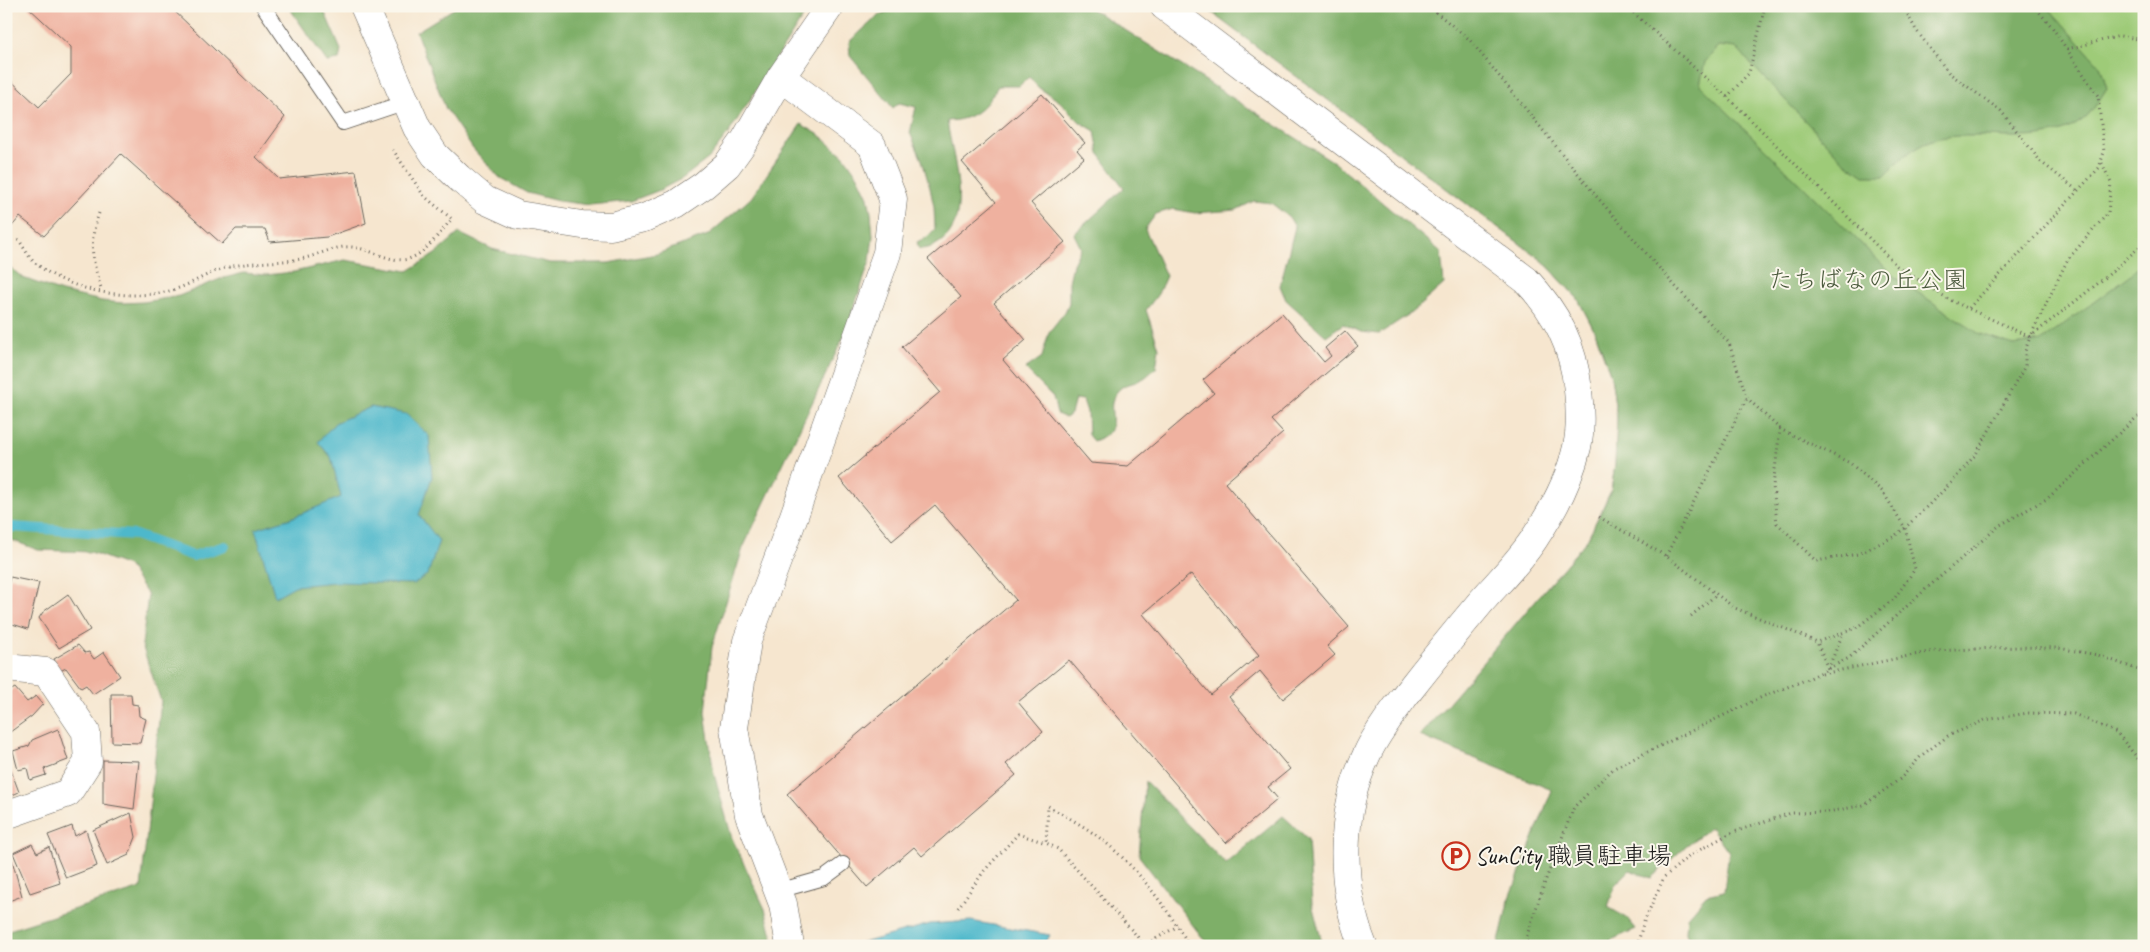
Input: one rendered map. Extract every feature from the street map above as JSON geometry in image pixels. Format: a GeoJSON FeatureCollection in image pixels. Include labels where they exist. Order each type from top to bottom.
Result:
{"type":"FeatureCollection","features":[{"type":"Feature","properties":{"kind":"street"},"geometry":{"type":"LineString","coordinates":[[364,6],[417,128],[435,154],[458,178],[486,200],[518,215],[582,225],[611,226],[644,218],[676,204],[704,185],[727,165],[745,140],[781,77],[830,6]]}},
{"type":"Feature","properties":{"kind":"street"},"geometry":{"type":"LineString","coordinates":[[1164,6],[1526,280],[1546,301],[1560,326],[1570,346],[1576,370],[1580,408],[1578,445],[1562,488],[1536,537],[1435,657],[1388,720],[1367,754],[1355,788],[1347,826],[1346,860],[1349,896],[1363,946]]}},
{"type":"Feature","properties":{"kind":"street"},"geometry":{"type":"LineString","coordinates":[[781,77],[872,145],[893,199],[887,253],[790,527],[747,641],[734,728],[749,815],[783,904],[790,946]]}},
{"type":"Feature","properties":{"kind":"street"},"geometry":{"type":"LineString","coordinates":[[6,668],[46,672],[86,732],[88,762],[68,793],[6,815]]}},
{"type":"Feature","properties":{"kind":"lane"},"geometry":{"type":"LineString","coordinates":[[263,6],[343,124],[406,102]]}},
{"type":"Feature","properties":{"kind":"lane"},"geometry":{"type":"LineString","coordinates":[[778,891],[824,878],[843,864]]}},
{"type":"Feature","properties":{"kind":"path"},"geometry":{"type":"LineString","coordinates":[[1428,6],[1469,39],[1597,198],[1674,286],[1729,343],[1747,398],[1780,429],[1850,463],[1883,492],[1905,528],[1914,569],[1894,599],[1856,628],[1817,642],[1734,608],[1666,556],[1599,517]]}},
{"type":"Feature","properties":{"kind":"path"},"geometry":{"type":"LineString","coordinates":[[1626,6],[1727,97],[1897,266],[1950,300],[2030,336]]}},
{"type":"Feature","properties":{"kind":"path"},"geometry":{"type":"LineString","coordinates":[[1727,97],[1749,73],[1765,6]]}},
{"type":"Feature","properties":{"kind":"path"},"geometry":{"type":"LineString","coordinates":[[1903,6],[1916,30],[1950,73],[2001,111],[2041,162],[2078,192]]}},
{"type":"Feature","properties":{"kind":"path"},"geometry":{"type":"LineString","coordinates":[[1969,308],[2099,168],[2104,152],[2098,96],[2052,27],[2034,6]]}},
{"type":"Feature","properties":{"kind":"path"},"geometry":{"type":"LineString","coordinates":[[2067,49],[2120,36],[2144,40]]}},
{"type":"Feature","properties":{"kind":"path"},"geometry":{"type":"LineString","coordinates":[[1780,429],[1773,486],[1776,523],[1816,561],[1858,554],[1893,537],[1905,528],[1976,454],[2025,366],[2025,351],[2030,336],[2068,259],[2108,213],[2111,182],[2101,162]]}},
{"type":"Feature","properties":{"kind":"path"},"geometry":{"type":"LineString","coordinates":[[99,213],[92,233],[92,250],[102,291]]}},
{"type":"Feature","properties":{"kind":"path"},"geometry":{"type":"LineString","coordinates":[[18,238],[32,260],[54,275],[82,288],[118,294],[154,294],[175,290],[229,267],[301,259],[344,247],[360,247],[398,261],[409,259],[423,250],[452,219]]}},
{"type":"Feature","properties":{"kind":"path"},"geometry":{"type":"LineString","coordinates":[[2030,336],[2106,277],[2144,243]]}},
{"type":"Feature","properties":{"kind":"path"},"geometry":{"type":"LineString","coordinates":[[1666,556],[1747,398]]}},
{"type":"Feature","properties":{"kind":"path"},"geometry":{"type":"LineString","coordinates":[[1526,946],[1527,935],[1546,879],[1574,807],[1614,768],[1764,696],[1817,675],[1849,658],[2000,525],[2048,498],[2136,418],[2144,414]]}},
{"type":"Feature","properties":{"kind":"path"},"geometry":{"type":"LineString","coordinates":[[1691,616],[1717,594]]}},
{"type":"Feature","properties":{"kind":"path"},"geometry":{"type":"LineString","coordinates":[[1828,669],[1844,632]]}},
{"type":"Feature","properties":{"kind":"path"},"geometry":{"type":"LineString","coordinates":[[1817,642],[1828,669]]}},
{"type":"Feature","properties":{"kind":"path"},"geometry":{"type":"LineString","coordinates":[[1817,675],[1933,651],[2018,647],[2058,648],[2098,655],[2144,672]]}},
{"type":"Feature","properties":{"kind":"path"},"geometry":{"type":"LineString","coordinates":[[1637,946],[1643,924],[1664,877],[1692,854],[1731,833],[1791,813],[1828,812],[1864,805],[1900,779],[1922,755],[1942,740],[1986,720],[2028,713],[2074,714],[2117,733],[2144,766]]}},
{"type":"Feature","properties":{"kind":"path"},"geometry":{"type":"LineString","coordinates":[[1046,843],[1048,806],[1091,832],[1127,862],[1141,877],[1178,926],[1190,946]]}},
{"type":"Feature","properties":{"kind":"path"},"geometry":{"type":"LineString","coordinates":[[958,908],[984,871],[1018,834],[1058,849],[1137,936],[1143,946],[1178,926]]}},
{"type":"Feature","properties":{"kind":"green space"},"geometry":{"type":"Polygon","coordinates":[[[288,6],[322,6],[341,50],[339,60],[327,62],[288,6]]]}},
{"type":"Feature","properties":{"kind":"green space"},"geometry":{"type":"Polygon","coordinates":[[[458,6],[810,6],[728,134],[709,158],[683,178],[660,190],[631,201],[590,205],[558,201],[527,193],[499,177],[473,149],[446,109],[416,32],[458,6]]]}},
{"type":"Feature","properties":{"kind":"green space"},"geometry":{"type":"Polygon","coordinates":[[[898,6],[1085,6],[1095,11],[1334,162],[1441,252],[1444,284],[1411,313],[1379,334],[1361,332],[1343,324],[1326,336],[1286,300],[1280,286],[1295,227],[1289,217],[1271,203],[1254,201],[1236,210],[1195,213],[1173,209],[1156,214],[1145,229],[1166,276],[1158,294],[1146,310],[1159,348],[1156,368],[1144,378],[1124,386],[1116,393],[1112,407],[1112,426],[1103,437],[1093,441],[1088,435],[1087,412],[1083,400],[1075,399],[1071,414],[1066,418],[1057,414],[1053,397],[1025,369],[1042,357],[1049,332],[1065,312],[1069,303],[1069,282],[1073,264],[1081,248],[1074,234],[1124,188],[1099,154],[1095,131],[1080,122],[1059,101],[1039,88],[1029,77],[1019,86],[998,86],[988,101],[978,111],[965,118],[947,121],[958,188],[958,205],[955,221],[949,234],[937,244],[919,249],[917,242],[927,237],[935,229],[934,207],[930,188],[922,160],[910,133],[916,107],[899,103],[893,108],[850,56],[849,42],[878,16],[898,6]]]}},
{"type":"Feature","properties":{"kind":"green space","name":"たちばなの丘公園"},"geometry":{"type":"Polygon","coordinates":[[[1203,6],[2144,6],[2144,411],[1502,641],[1587,540],[1611,491],[1615,465],[1617,418],[1611,376],[1596,334],[1578,299],[1543,261],[1203,6]]]}},
{"type":"Feature","properties":{"kind":"green space"},"geometry":{"type":"Polygon","coordinates":[[[1215,6],[2047,6],[2100,66],[2107,88],[2087,116],[2064,130],[2051,134],[2023,137],[1956,136],[1932,140],[1900,160],[1884,176],[1864,176],[1843,161],[1736,48],[1719,46],[1705,62],[1700,85],[1895,277],[1978,333],[2014,345],[2041,341],[2129,276],[2144,261],[2144,946],[1692,946],[1686,933],[1687,917],[1706,895],[1724,891],[1729,852],[1711,827],[1687,845],[1651,878],[1630,870],[1615,885],[1608,907],[1627,918],[1636,929],[1609,941],[1608,946],[1498,946],[1508,903],[1552,790],[1420,736],[1587,540],[1611,491],[1615,465],[1617,418],[1611,376],[1596,334],[1578,299],[1543,261],[1217,17],[1215,6]]]}},
{"type":"Feature","properties":{"kind":"green space"},"geometry":{"type":"Polygon","coordinates":[[[801,124],[818,134],[844,156],[858,176],[868,197],[871,213],[873,236],[870,261],[844,336],[743,548],[712,647],[705,712],[714,774],[732,838],[765,909],[775,946],[6,946],[6,931],[141,888],[161,701],[142,645],[148,595],[128,566],[91,552],[38,550],[6,538],[6,264],[23,278],[62,292],[102,301],[123,303],[144,302],[179,296],[220,279],[244,273],[266,275],[294,272],[345,260],[408,271],[435,254],[459,233],[492,249],[550,263],[608,263],[657,254],[708,235],[751,198],[801,124]]]}},
{"type":"Feature","properties":{"kind":"green space"},"geometry":{"type":"Polygon","coordinates":[[[1145,781],[1226,864],[1283,816],[1308,839],[1312,904],[1323,946],[1209,946],[1139,856],[1145,781]]]}},
{"type":"Feature","properties":{"kind":"water"},"geometry":{"type":"Polygon","coordinates":[[[371,407],[406,414],[429,436],[432,477],[419,515],[439,541],[428,574],[414,584],[335,582],[295,586],[275,597],[255,529],[291,518],[341,497],[331,457],[318,442],[335,423],[371,407]]]}},
{"type":"Feature","properties":{"kind":"water"},"geometry":{"type":"Polygon","coordinates":[[[971,921],[1050,935],[1044,946],[851,946],[930,924],[971,921]]]}},
{"type":"Feature","properties":{"kind":"building"},"geometry":{"type":"Polygon","coordinates":[[[27,6],[169,6],[285,117],[256,157],[279,179],[356,171],[366,223],[327,237],[270,242],[265,229],[236,229],[222,244],[121,154],[44,236],[20,217],[6,233],[6,76],[39,107],[71,74],[71,47],[27,6]]]}},
{"type":"Feature","properties":{"kind":"building"},"geometry":{"type":"Polygon","coordinates":[[[1042,94],[1085,143],[1077,150],[1084,158],[1031,203],[1065,242],[994,303],[1026,340],[1003,360],[1091,463],[1128,466],[1214,393],[1203,380],[1282,313],[1324,362],[1331,356],[1325,348],[1345,331],[1358,346],[1271,420],[1283,433],[1225,483],[1349,627],[1327,646],[1335,655],[1283,699],[1260,671],[1229,697],[1290,769],[1268,787],[1278,799],[1226,843],[1069,660],[1018,702],[1043,732],[1006,764],[1016,775],[922,856],[914,847],[867,887],[787,794],[1016,600],[935,505],[892,541],[839,478],[940,392],[902,347],[961,297],[928,259],[996,202],[962,162],[1042,94]],[[1191,574],[1143,614],[1211,695],[1259,655],[1191,574]]]}},
{"type":"Feature","properties":{"kind":"building"},"geometry":{"type":"Polygon","coordinates":[[[10,577],[39,583],[28,629],[6,622],[6,594],[10,577]]]}},
{"type":"Feature","properties":{"kind":"building"},"geometry":{"type":"Polygon","coordinates":[[[68,594],[90,630],[59,648],[39,618],[43,612],[68,594]]]}},
{"type":"Feature","properties":{"kind":"building"},"geometry":{"type":"Polygon","coordinates":[[[78,645],[85,653],[89,652],[94,659],[104,652],[120,676],[93,694],[86,685],[81,688],[66,668],[60,671],[54,659],[78,645]]]}},
{"type":"Feature","properties":{"kind":"building"},"geometry":{"type":"Polygon","coordinates":[[[15,688],[27,702],[36,696],[43,704],[32,716],[6,735],[6,693],[15,688]]]}},
{"type":"Feature","properties":{"kind":"building"},"geometry":{"type":"Polygon","coordinates":[[[111,694],[131,694],[132,704],[138,705],[139,716],[146,719],[140,743],[112,742],[111,694]]]}},
{"type":"Feature","properties":{"kind":"building"},"geometry":{"type":"Polygon","coordinates":[[[58,729],[68,760],[44,769],[46,775],[30,780],[27,768],[18,770],[13,751],[29,746],[32,740],[58,729]]]}},
{"type":"Feature","properties":{"kind":"building"},"geometry":{"type":"Polygon","coordinates":[[[6,757],[19,792],[6,798],[6,757]]]}},
{"type":"Feature","properties":{"kind":"building"},"geometry":{"type":"Polygon","coordinates":[[[103,760],[139,761],[134,809],[103,804],[103,760]]]}},
{"type":"Feature","properties":{"kind":"building"},"geometry":{"type":"Polygon","coordinates":[[[131,813],[136,837],[129,855],[107,865],[93,830],[131,813]]]}},
{"type":"Feature","properties":{"kind":"building"},"geometry":{"type":"Polygon","coordinates":[[[72,826],[75,836],[86,830],[97,866],[66,878],[48,835],[72,826]]]}},
{"type":"Feature","properties":{"kind":"building"},"geometry":{"type":"Polygon","coordinates":[[[32,844],[37,853],[49,847],[60,883],[30,893],[13,853],[32,844]]]}},
{"type":"Feature","properties":{"kind":"building"},"geometry":{"type":"Polygon","coordinates":[[[12,860],[22,896],[6,902],[6,862],[12,860]]]}},
{"type":"Feature","properties":{"kind":"waterway"},"geometry":{"type":"LineString","coordinates":[[6,530],[12,527],[135,535],[193,556],[225,546]]}},
{"type":"Feature","properties":{"kind":"place","name":"SunCity 職員駐車場"},"geometry":{"type":"Point","coordinates":[1456,856]}}]}
